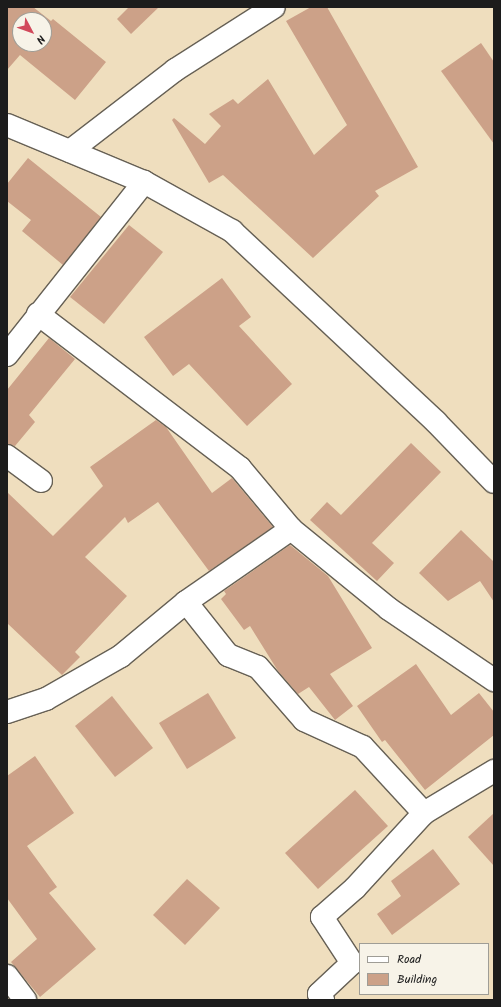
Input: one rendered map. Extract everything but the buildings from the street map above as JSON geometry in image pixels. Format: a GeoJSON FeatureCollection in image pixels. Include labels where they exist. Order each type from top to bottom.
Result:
{"type":"FeatureCollection","features":[{"type":"Feature","properties":{"kind":"street"},"geometry":{"type":"LineString","coordinates":[[70,151],[175,70],[274,7]]}},
{"type":"Feature","properties":{"kind":"street"},"geometry":{"type":"LineString","coordinates":[[7,125],[144,182],[232,231],[436,422],[494,482]]}},
{"type":"Feature","properties":{"kind":"street"},"geometry":{"type":"LineString","coordinates":[[7,354],[144,182]]}},
{"type":"Feature","properties":{"kind":"street"},"geometry":{"type":"LineString","coordinates":[[38,314],[240,468],[291,530],[389,609],[494,680]]}},
{"type":"Feature","properties":{"kind":"street"},"geometry":{"type":"LineString","coordinates":[[7,456],[41,481]]}},
{"type":"Feature","properties":{"kind":"street"},"geometry":{"type":"LineString","coordinates":[[7,712],[46,699],[80,681],[121,656],[186,602],[291,530]]}},
{"type":"Feature","properties":{"kind":"street"},"geometry":{"type":"LineString","coordinates":[[186,602],[228,655],[258,667],[304,720],[363,747],[424,813]]}},
{"type":"Feature","properties":{"kind":"street"},"geometry":{"type":"LineString","coordinates":[[323,1000],[319,994],[352,962],[322,917],[355,888],[424,813],[494,771]]}},
{"type":"Feature","properties":{"kind":"street"},"geometry":{"type":"LineString","coordinates":[[7,976],[25,1000]]}}]}
